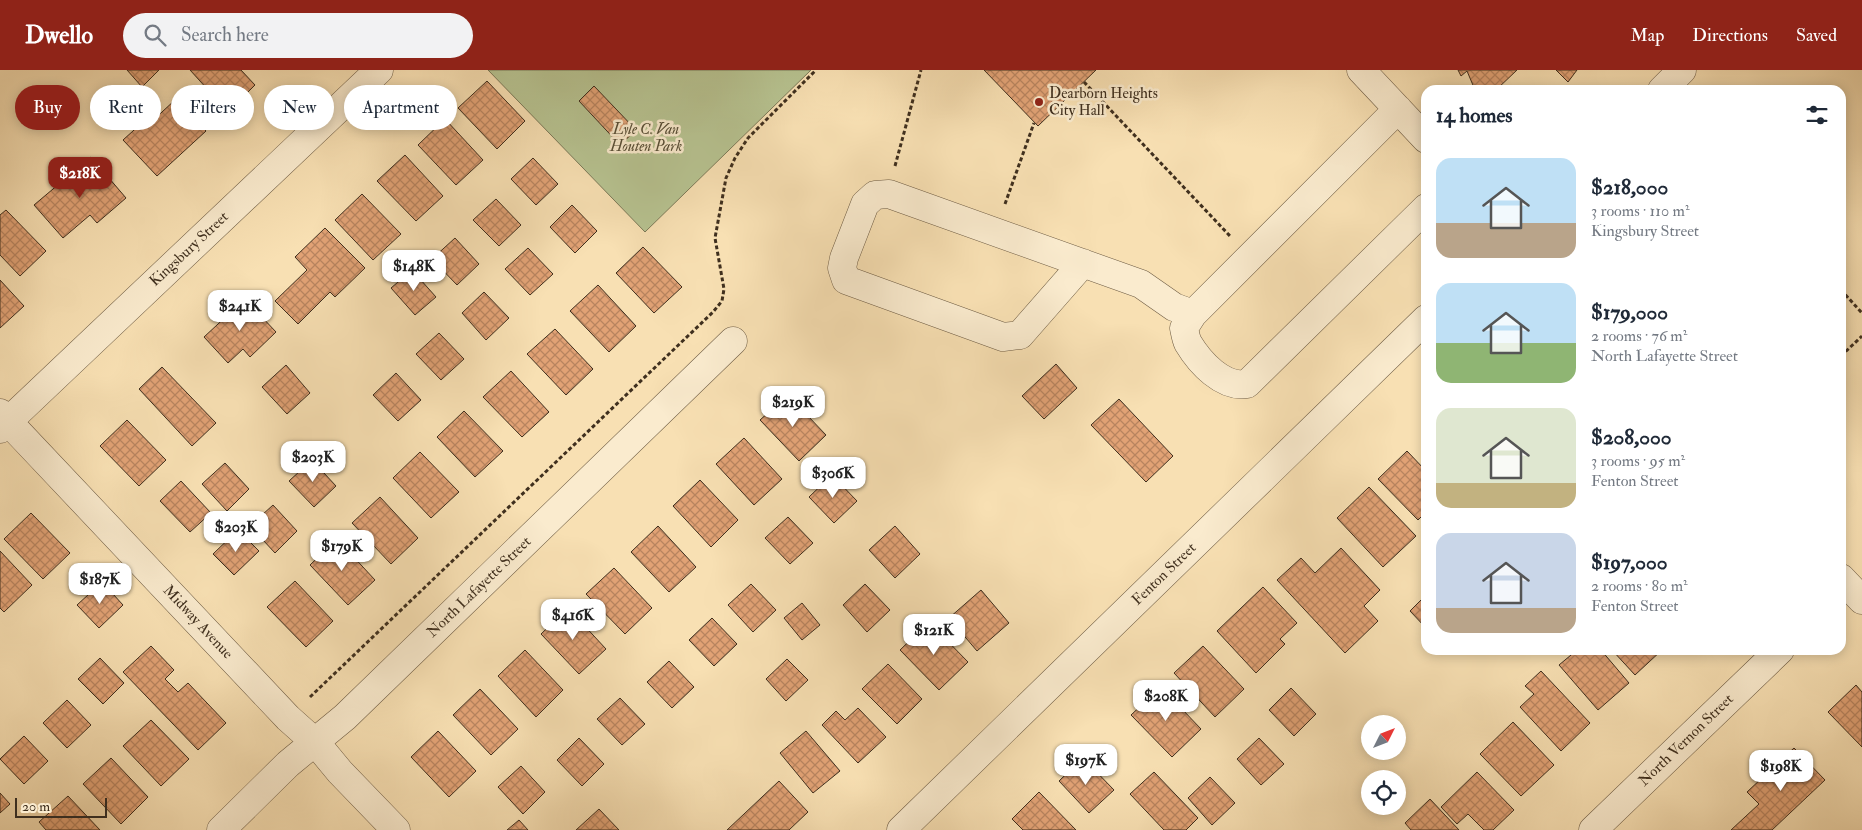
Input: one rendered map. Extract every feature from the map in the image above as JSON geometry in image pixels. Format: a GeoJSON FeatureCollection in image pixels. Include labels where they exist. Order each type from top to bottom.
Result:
{"type":"FeatureCollection","features":[{"type":"Feature","properties":{"kind":"street","name":"Kingsbury Street"},"geometry":{"type":"LineString","coordinates":[[3,421],[379,70]]}},
{"type":"Feature","properties":{"kind":"street"},"geometry":{"type":"LineString","coordinates":[[1361,70],[1421,134]]}},
{"type":"Feature","properties":{"kind":"street"},"geometry":{"type":"LineString","coordinates":[[1667,85],[1682,70]]}},
{"type":"Feature","properties":{"kind":"street"},"geometry":{"type":"LineString","coordinates":[[1398,109],[1193,314],[1184,328],[1188,342],[1196,354],[1221,380],[1237,386],[1247,384],[1421,213]]}},
{"type":"Feature","properties":{"kind":"street"},"geometry":{"type":"LineString","coordinates":[[1083,264],[1020,335],[1003,337],[846,280],[842,268],[865,204],[875,195],[889,194],[1141,284],[1174,307],[1193,314]]}},
{"type":"Feature","properties":{"kind":"street","name":"Fenton Street"},"geometry":{"type":"LineString","coordinates":[[901,830],[1421,324]]}},
{"type":"Feature","properties":{"kind":"street","name":"North Lafayette Street"},"geometry":{"type":"LineString","coordinates":[[221,830],[288,764],[316,743],[345,717],[733,341]]}},
{"type":"Feature","properties":{"kind":"street","name":"Midway Avenue"},"geometry":{"type":"LineString","coordinates":[[3,421],[288,718],[316,743],[340,772],[396,830]]}},
{"type":"Feature","properties":{"kind":"street","name":"North Vernon Street"},"geometry":{"type":"LineString","coordinates":[[1593,830],[1775,655]]}},
{"type":"Feature","properties":{"kind":"path"},"geometry":{"type":"LineString","coordinates":[[288,718],[713,312],[722,301],[724,289],[714,238],[726,178],[735,158],[748,138],[816,70]]}},
{"type":"Feature","properties":{"kind":"path"},"geometry":{"type":"LineString","coordinates":[[889,194],[921,70]]}},
{"type":"Feature","properties":{"kind":"path"},"geometry":{"type":"LineString","coordinates":[[1084,82],[1250,257]]}},
{"type":"Feature","properties":{"kind":"path"},"geometry":{"type":"LineString","coordinates":[[995,232],[1034,122]]}},
{"type":"Feature","properties":{"kind":"path"},"geometry":{"type":"LineString","coordinates":[[1846,295],[1862,312]]}},
{"type":"Feature","properties":{"kind":"path"},"geometry":{"type":"LineString","coordinates":[[1846,351],[1862,336]]}},
{"type":"Feature","properties":{"kind":"green space","name":"Lyle C. Van Houten Park"},"geometry":{"type":"Polygon","coordinates":[[[488,70],[811,70],[645,232],[488,70]]]}},
{"type":"Feature","properties":{"kind":"building"},"geometry":{"type":"Polygon","coordinates":[[[127,70],[159,70],[144,85],[140,85],[127,70]]]}},
{"type":"Feature","properties":{"kind":"building"},"geometry":{"type":"Polygon","coordinates":[[[190,70],[241,70],[255,85],[254,86],[204,85],[190,70]]]}},
{"type":"Feature","properties":{"kind":"building","name":"Dearborn Heights City Hall"},"geometry":{"type":"Polygon","coordinates":[[[984,70],[1096,70],[1038,126],[984,70]]]}},
{"type":"Feature","properties":{"kind":"building"},"geometry":{"type":"Polygon","coordinates":[[[1458,70],[1517,70],[1501,85],[1473,85],[1467,71],[1461,76],[1458,70]]]}},
{"type":"Feature","properties":{"kind":"building"},"geometry":{"type":"Polygon","coordinates":[[[1556,70],[1577,70],[1568,82],[1556,70]]]}},
{"type":"Feature","properties":{"kind":"building"},"geometry":{"type":"Polygon","coordinates":[[[487,81],[525,121],[497,149],[458,108],[487,81]]]}},
{"type":"Feature","properties":{"kind":"building"},"geometry":{"type":"Polygon","coordinates":[[[594,86],[636,130],[620,145],[579,101],[594,86]]]}},
{"type":"Feature","properties":{"kind":"building"},"geometry":{"type":"Polygon","coordinates":[[[171,104],[171,130],[206,131],[157,176],[123,140],[134,130],[161,130],[161,113],[171,104]]]}},
{"type":"Feature","properties":{"kind":"building"},"geometry":{"type":"Polygon","coordinates":[[[434,130],[455,130],[483,160],[456,185],[418,145],[434,130]]]}},
{"type":"Feature","properties":{"kind":"building"},"geometry":{"type":"Polygon","coordinates":[[[405,155],[443,196],[416,221],[377,181],[405,155]]]}},
{"type":"Feature","properties":{"kind":"building"},"geometry":{"type":"Polygon","coordinates":[[[91,157],[126,198],[97,223],[90,215],[63,238],[34,205],[91,157]]]}},
{"type":"Feature","properties":{"kind":"building"},"geometry":{"type":"Polygon","coordinates":[[[533,158],[558,184],[536,205],[511,179],[533,158]]]}},
{"type":"Feature","properties":{"kind":"building"},"geometry":{"type":"Polygon","coordinates":[[[362,194],[401,234],[373,260],[335,220],[362,194]]]}},
{"type":"Feature","properties":{"kind":"building"},"geometry":{"type":"Polygon","coordinates":[[[496,199],[521,225],[499,246],[473,220],[496,199]]]}},
{"type":"Feature","properties":{"kind":"building"},"geometry":{"type":"Polygon","coordinates":[[[572,205],[597,231],[575,253],[550,227],[572,205]]]}},
{"type":"Feature","properties":{"kind":"building"},"geometry":{"type":"Polygon","coordinates":[[[6,210],[46,251],[20,276],[0,255],[0,215],[6,210]]]}},
{"type":"Feature","properties":{"kind":"building"},"geometry":{"type":"Polygon","coordinates":[[[325,228],[365,268],[335,297],[330,292],[298,324],[275,301],[307,270],[295,257],[325,228]]]}},
{"type":"Feature","properties":{"kind":"building"},"geometry":{"type":"Polygon","coordinates":[[[455,238],[479,264],[457,285],[432,259],[455,238]]]}},
{"type":"Feature","properties":{"kind":"building"},"geometry":{"type":"Polygon","coordinates":[[[643,247],[682,287],[654,313],[616,273],[643,247]]]}},
{"type":"Feature","properties":{"kind":"building"},"geometry":{"type":"Polygon","coordinates":[[[528,248],[553,274],[530,295],[505,269],[528,248]]]}},
{"type":"Feature","properties":{"kind":"building"},"geometry":{"type":"Polygon","coordinates":[[[412,270],[436,297],[415,315],[391,288],[412,270]]]}},
{"type":"Feature","properties":{"kind":"building"},"geometry":{"type":"Polygon","coordinates":[[[0,280],[24,306],[0,328],[0,280]]]}},
{"type":"Feature","properties":{"kind":"building"},"geometry":{"type":"Polygon","coordinates":[[[598,285],[636,326],[609,352],[570,311],[598,285]]]}},
{"type":"Feature","properties":{"kind":"building"},"geometry":{"type":"Polygon","coordinates":[[[484,292],[509,318],[486,340],[462,313],[484,292]]]}},
{"type":"Feature","properties":{"kind":"building"},"geometry":{"type":"Polygon","coordinates":[[[245,299],[276,332],[250,357],[243,349],[228,363],[204,337],[245,299]]]}},
{"type":"Feature","properties":{"kind":"building"},"geometry":{"type":"Polygon","coordinates":[[[555,329],[593,369],[566,395],[527,354],[555,329]]]}},
{"type":"Feature","properties":{"kind":"building"},"geometry":{"type":"Polygon","coordinates":[[[439,333],[464,359],[441,380],[416,354],[439,333]]]}},
{"type":"Feature","properties":{"kind":"building"},"geometry":{"type":"Polygon","coordinates":[[[1056,364],[1077,388],[1044,419],[1022,396],[1056,364]]]}},
{"type":"Feature","properties":{"kind":"building"},"geometry":{"type":"Polygon","coordinates":[[[286,365],[310,393],[287,414],[262,387],[286,365]]]}},
{"type":"Feature","properties":{"kind":"building"},"geometry":{"type":"Polygon","coordinates":[[[162,367],[216,423],[192,446],[139,389],[162,367]]]}},
{"type":"Feature","properties":{"kind":"building"},"geometry":{"type":"Polygon","coordinates":[[[511,371],[549,412],[522,437],[483,397],[511,371]]]}},
{"type":"Feature","properties":{"kind":"building"},"geometry":{"type":"Polygon","coordinates":[[[396,373],[421,400],[398,421],[373,395],[396,373]]]}},
{"type":"Feature","properties":{"kind":"building"},"geometry":{"type":"Polygon","coordinates":[[[788,395],[826,435],[799,461],[760,420],[788,395]]]}},
{"type":"Feature","properties":{"kind":"building"},"geometry":{"type":"Polygon","coordinates":[[[1119,399],[1173,456],[1146,482],[1091,425],[1119,399]]]}},
{"type":"Feature","properties":{"kind":"building"},"geometry":{"type":"Polygon","coordinates":[[[464,411],[503,451],[475,477],[437,437],[464,411]]]}},
{"type":"Feature","properties":{"kind":"building"},"geometry":{"type":"Polygon","coordinates":[[[127,420],[166,460],[139,486],[100,446],[127,420]]]}},
{"type":"Feature","properties":{"kind":"building"},"geometry":{"type":"Polygon","coordinates":[[[744,438],[782,479],[754,505],[716,464],[744,438]]]}},
{"type":"Feature","properties":{"kind":"building"},"geometry":{"type":"Polygon","coordinates":[[[1407,451],[1421,466],[1421,517],[1418,520],[1378,479],[1407,451]]]}},
{"type":"Feature","properties":{"kind":"building"},"geometry":{"type":"Polygon","coordinates":[[[420,452],[459,492],[431,518],[393,478],[420,452]]]}},
{"type":"Feature","properties":{"kind":"building"},"geometry":{"type":"Polygon","coordinates":[[[312,460],[336,486],[314,507],[289,481],[312,460]]]}},
{"type":"Feature","properties":{"kind":"building"},"geometry":{"type":"Polygon","coordinates":[[[225,463],[249,489],[227,511],[202,484],[225,463]]]}},
{"type":"Feature","properties":{"kind":"building"},"geometry":{"type":"Polygon","coordinates":[[[832,475],[857,501],[834,523],[809,497],[832,475]]]}},
{"type":"Feature","properties":{"kind":"building"},"geometry":{"type":"Polygon","coordinates":[[[700,480],[738,520],[711,547],[673,506],[700,480]]]}},
{"type":"Feature","properties":{"kind":"building"},"geometry":{"type":"Polygon","coordinates":[[[181,481],[211,513],[190,532],[160,501],[181,481]]]}},
{"type":"Feature","properties":{"kind":"building"},"geometry":{"type":"Polygon","coordinates":[[[1369,487],[1416,536],[1383,567],[1337,518],[1369,487]]]}},
{"type":"Feature","properties":{"kind":"building"},"geometry":{"type":"Polygon","coordinates":[[[380,497],[418,538],[391,564],[352,523],[380,497]]]}},
{"type":"Feature","properties":{"kind":"building"},"geometry":{"type":"Polygon","coordinates":[[[273,505],[297,531],[275,553],[250,526],[273,505]]]}},
{"type":"Feature","properties":{"kind":"building"},"geometry":{"type":"Polygon","coordinates":[[[31,513],[70,553],[43,579],[4,539],[31,513]]]}},
{"type":"Feature","properties":{"kind":"building"},"geometry":{"type":"Polygon","coordinates":[[[788,517],[813,543],[790,564],[765,538],[788,517]]]}},
{"type":"Feature","properties":{"kind":"building"},"geometry":{"type":"Polygon","coordinates":[[[658,526],[696,567],[669,592],[631,552],[658,526]]]}},
{"type":"Feature","properties":{"kind":"building"},"geometry":{"type":"Polygon","coordinates":[[[895,526],[920,554],[895,578],[869,550],[895,526]]]}},
{"type":"Feature","properties":{"kind":"building"},"geometry":{"type":"Polygon","coordinates":[[[238,530],[259,551],[234,575],[213,554],[238,530]]]}},
{"type":"Feature","properties":{"kind":"building"},"geometry":{"type":"Polygon","coordinates":[[[337,539],[375,580],[348,605],[310,565],[337,539]]]}},
{"type":"Feature","properties":{"kind":"building"},"geometry":{"type":"Polygon","coordinates":[[[1341,548],[1380,590],[1364,606],[1378,621],[1345,653],[1277,580],[1301,558],[1315,573],[1341,548]]]}},
{"type":"Feature","properties":{"kind":"building"},"geometry":{"type":"Polygon","coordinates":[[[0,551],[32,585],[4,612],[0,608],[0,551]]]}},
{"type":"Feature","properties":{"kind":"building"},"geometry":{"type":"Polygon","coordinates":[[[614,568],[652,608],[625,634],[586,594],[614,568]]]}},
{"type":"Feature","properties":{"kind":"building"},"geometry":{"type":"Polygon","coordinates":[[[295,581],[333,621],[306,647],[267,607],[295,581]]]}},
{"type":"Feature","properties":{"kind":"building"},"geometry":{"type":"Polygon","coordinates":[[[102,582],[123,605],[99,628],[77,605],[102,582]]]}},
{"type":"Feature","properties":{"kind":"building"},"geometry":{"type":"Polygon","coordinates":[[[751,584],[776,610],[753,632],[728,605],[751,584]]]}},
{"type":"Feature","properties":{"kind":"building"},"geometry":{"type":"Polygon","coordinates":[[[865,584],[890,610],[867,632],[843,605],[865,584]]]}},
{"type":"Feature","properties":{"kind":"building"},"geometry":{"type":"Polygon","coordinates":[[[1263,587],[1297,623],[1280,639],[1285,644],[1256,673],[1217,631],[1263,587]]]}},
{"type":"Feature","properties":{"kind":"building"},"geometry":{"type":"Polygon","coordinates":[[[981,590],[1009,623],[977,651],[949,618],[981,590]]]}},
{"type":"Feature","properties":{"kind":"building"},"geometry":{"type":"Polygon","coordinates":[[[1421,600],[1421,623],[1410,611],[1421,600]]]}},
{"type":"Feature","properties":{"kind":"building"},"geometry":{"type":"Polygon","coordinates":[[[802,603],[820,625],[802,640],[784,618],[802,603]]]}},
{"type":"Feature","properties":{"kind":"building"},"geometry":{"type":"Polygon","coordinates":[[[568,608],[606,649],[579,674],[541,634],[568,608]]]}},
{"type":"Feature","properties":{"kind":"building"},"geometry":{"type":"Polygon","coordinates":[[[712,618],[737,644],[714,666],[689,640],[712,618]]]}},
{"type":"Feature","properties":{"kind":"building"},"geometry":{"type":"Polygon","coordinates":[[[929,622],[968,662],[939,690],[900,650],[929,622]]]}},
{"type":"Feature","properties":{"kind":"building"},"geometry":{"type":"Polygon","coordinates":[[[151,646],[174,670],[165,679],[178,692],[188,683],[226,723],[198,750],[123,672],[151,646]]]}},
{"type":"Feature","properties":{"kind":"building"},"geometry":{"type":"Polygon","coordinates":[[[1203,646],[1244,689],[1215,717],[1174,673],[1203,646]]]}},
{"type":"Feature","properties":{"kind":"building"},"geometry":{"type":"Polygon","coordinates":[[[525,650],[563,690],[536,717],[498,676],[525,650]]]}},
{"type":"Feature","properties":{"kind":"building"},"geometry":{"type":"Polygon","coordinates":[[[1571,655],[1605,655],[1629,683],[1598,710],[1559,665],[1571,655]]]}},
{"type":"Feature","properties":{"kind":"building"},"geometry":{"type":"Polygon","coordinates":[[[1617,655],[1657,655],[1635,675],[1617,655]]]}},
{"type":"Feature","properties":{"kind":"building"},"geometry":{"type":"Polygon","coordinates":[[[100,658],[124,683],[103,704],[78,679],[100,658]]]}},
{"type":"Feature","properties":{"kind":"building"},"geometry":{"type":"Polygon","coordinates":[[[787,659],[808,680],[786,701],[766,679],[787,659]]]}},
{"type":"Feature","properties":{"kind":"building"},"geometry":{"type":"Polygon","coordinates":[[[669,661],[694,687],[672,708],[647,682],[669,661]]]}},
{"type":"Feature","properties":{"kind":"building"},"geometry":{"type":"Polygon","coordinates":[[[888,664],[922,699],[897,724],[862,689],[888,664]]]}},
{"type":"Feature","properties":{"kind":"building"},"geometry":{"type":"Polygon","coordinates":[[[1541,671],[1590,723],[1561,751],[1520,707],[1534,694],[1525,686],[1541,671]]]}},
{"type":"Feature","properties":{"kind":"building"},"geometry":{"type":"Polygon","coordinates":[[[1856,685],[1862,692],[1862,747],[1828,712],[1856,685]]]}},
{"type":"Feature","properties":{"kind":"building"},"geometry":{"type":"Polygon","coordinates":[[[1161,687],[1201,729],[1172,757],[1131,715],[1161,687]]]}},
{"type":"Feature","properties":{"kind":"building"},"geometry":{"type":"Polygon","coordinates":[[[1291,688],[1316,714],[1294,736],[1269,710],[1291,688]]]}},
{"type":"Feature","properties":{"kind":"building"},"geometry":{"type":"Polygon","coordinates":[[[480,689],[518,729],[491,755],[453,715],[480,689]]]}},
{"type":"Feature","properties":{"kind":"building"},"geometry":{"type":"Polygon","coordinates":[[[620,698],[645,724],[622,745],[597,719],[620,698]]]}},
{"type":"Feature","properties":{"kind":"building"},"geometry":{"type":"Polygon","coordinates":[[[67,700],[91,725],[67,748],[43,723],[67,700]]]}},
{"type":"Feature","properties":{"kind":"building"},"geometry":{"type":"Polygon","coordinates":[[[858,708],[886,737],[858,763],[822,725],[836,711],[845,720],[858,708]]]}},
{"type":"Feature","properties":{"kind":"building"},"geometry":{"type":"Polygon","coordinates":[[[151,720],[189,759],[161,786],[123,746],[151,720]]]}},
{"type":"Feature","properties":{"kind":"building"},"geometry":{"type":"Polygon","coordinates":[[[1513,722],[1554,765],[1521,796],[1480,754],[1513,722]]]}},
{"type":"Feature","properties":{"kind":"building"},"geometry":{"type":"Polygon","coordinates":[[[438,731],[476,771],[449,797],[411,757],[438,731]]]}},
{"type":"Feature","properties":{"kind":"building"},"geometry":{"type":"Polygon","coordinates":[[[806,731],[840,771],[813,793],[780,753],[806,731]]]}},
{"type":"Feature","properties":{"kind":"building"},"geometry":{"type":"Polygon","coordinates":[[[24,736],[48,761],[24,784],[0,759],[24,736]]]}},
{"type":"Feature","properties":{"kind":"building"},"geometry":{"type":"Polygon","coordinates":[[[579,738],[604,764],[582,786],[557,760],[579,738]]]}},
{"type":"Feature","properties":{"kind":"building"},"geometry":{"type":"Polygon","coordinates":[[[1259,738],[1284,764],[1261,785],[1237,759],[1259,738]]]}},
{"type":"Feature","properties":{"kind":"building"},"geometry":{"type":"Polygon","coordinates":[[[1794,748],[1825,780],[1772,830],[1731,830],[1759,804],[1747,792],[1794,748]]]}},
{"type":"Feature","properties":{"kind":"building"},"geometry":{"type":"Polygon","coordinates":[[[111,758],[148,797],[121,824],[83,784],[111,758]]]}},
{"type":"Feature","properties":{"kind":"building"},"geometry":{"type":"Polygon","coordinates":[[[1083,758],[1114,790],[1089,813],[1059,781],[1083,758]]]}},
{"type":"Feature","properties":{"kind":"building"},"geometry":{"type":"Polygon","coordinates":[[[521,766],[545,792],[523,814],[498,787],[521,766]]]}},
{"type":"Feature","properties":{"kind":"building"},"geometry":{"type":"Polygon","coordinates":[[[1154,772],[1198,818],[1186,830],[1164,830],[1130,794],[1154,772]]]}},
{"type":"Feature","properties":{"kind":"building"},"geometry":{"type":"Polygon","coordinates":[[[1477,772],[1514,810],[1493,830],[1484,830],[1468,814],[1457,824],[1441,807],[1477,772]]]}},
{"type":"Feature","properties":{"kind":"building"},"geometry":{"type":"Polygon","coordinates":[[[1210,777],[1235,803],[1212,825],[1188,798],[1210,777]]]}},
{"type":"Feature","properties":{"kind":"building"},"geometry":{"type":"Polygon","coordinates":[[[779,781],[808,812],[789,830],[727,830],[779,781]]]}},
{"type":"Feature","properties":{"kind":"building"},"geometry":{"type":"Polygon","coordinates":[[[1039,792],[1076,830],[1023,830],[1012,819],[1039,792]]]}},
{"type":"Feature","properties":{"kind":"building"},"geometry":{"type":"Polygon","coordinates":[[[0,793],[10,804],[0,813],[0,793]]]}},
{"type":"Feature","properties":{"kind":"building"},"geometry":{"type":"Polygon","coordinates":[[[68,796],[100,830],[46,830],[39,822],[68,796]]]}},
{"type":"Feature","properties":{"kind":"building"},"geometry":{"type":"Polygon","coordinates":[[[1430,799],[1459,830],[1411,830],[1405,823],[1430,799]]]}},
{"type":"Feature","properties":{"kind":"building"},"geometry":{"type":"Polygon","coordinates":[[[599,809],[619,830],[576,830],[599,809]]]}},
{"type":"Feature","properties":{"kind":"building"},"geometry":{"type":"Polygon","coordinates":[[[519,820],[528,830],[507,830],[519,820]]]}},
{"type":"Feature","properties":{"kind":"place","name":"Dearborn Heights City Hall"},"geometry":{"type":"Point","coordinates":[1039,102]}}]}
